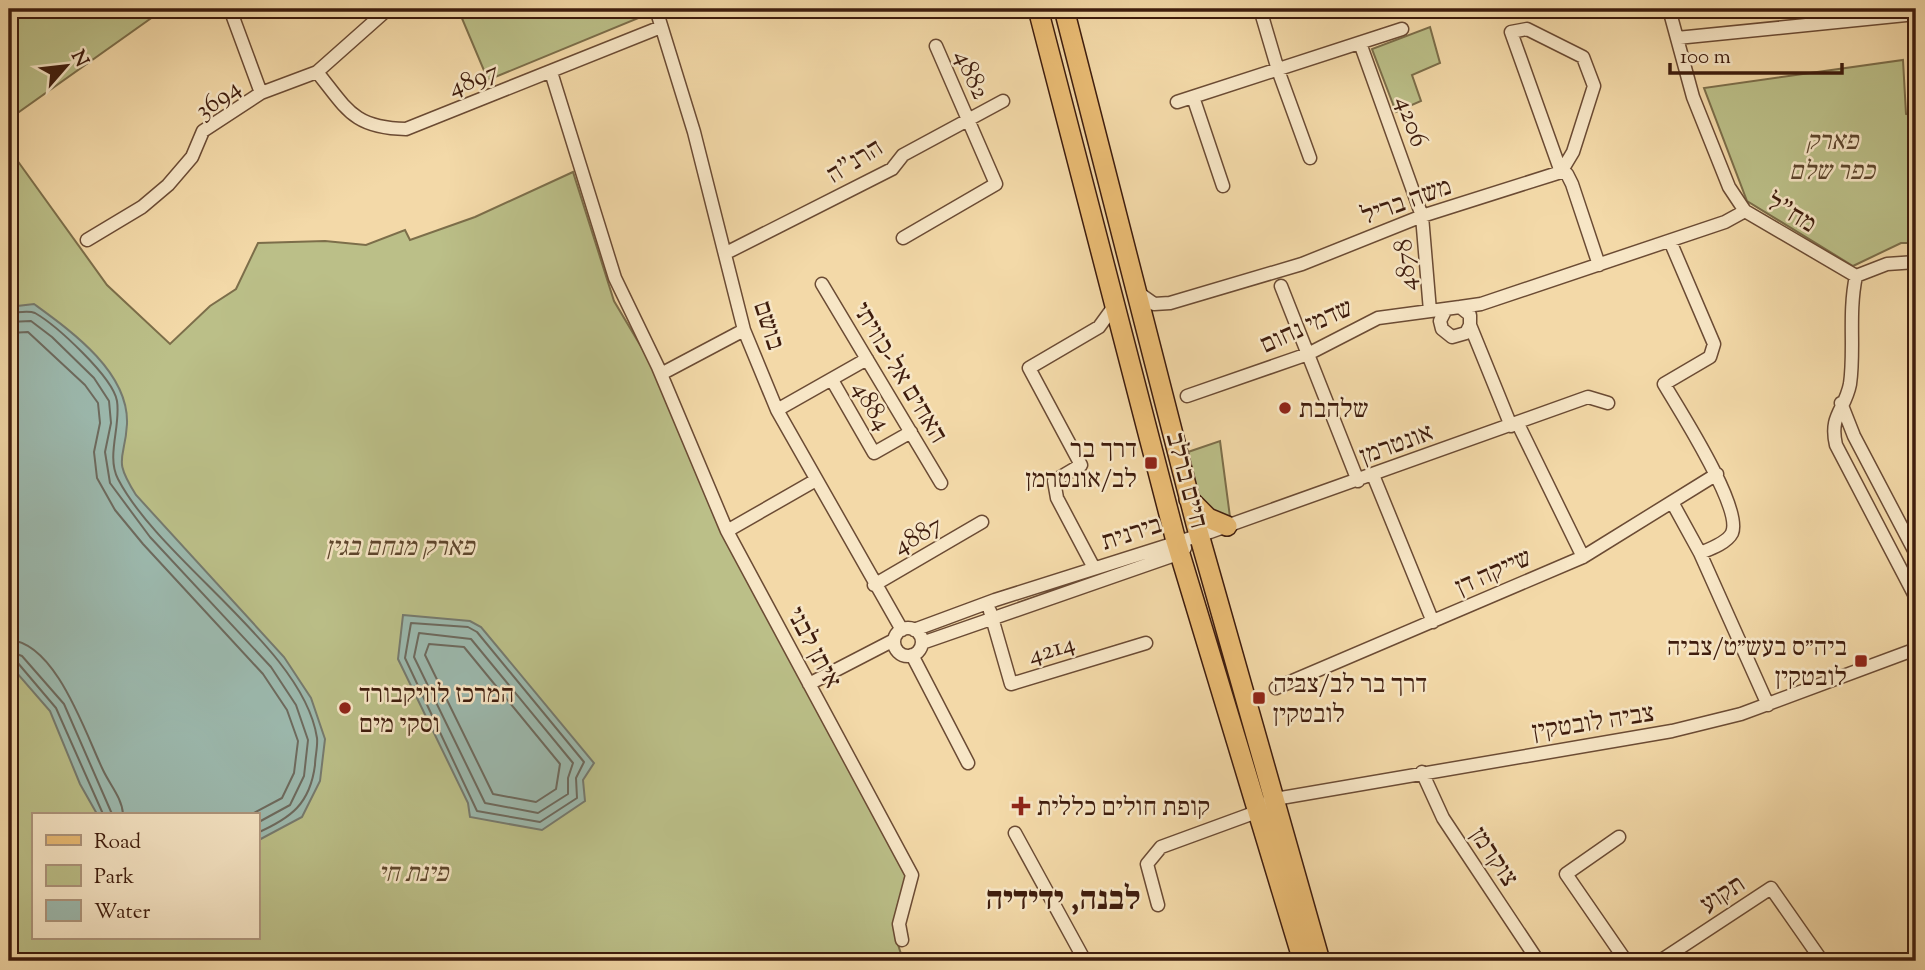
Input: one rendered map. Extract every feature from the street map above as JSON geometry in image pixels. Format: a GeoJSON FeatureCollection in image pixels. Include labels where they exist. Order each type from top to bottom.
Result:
{"type":"FeatureCollection","features":[{"type":"Feature","properties":{"kind":"main road","name":"חיים ברלב"},"geometry":{"type":"LineString","coordinates":[[1038,9],[1178,547],[1263,804],[1320,961]]}},
{"type":"Feature","properties":{"kind":"main road","name":"חיים ברלב"},"geometry":{"type":"LineString","coordinates":[[1064,9],[1199,535],[1303,961]]}},
{"type":"Feature","properties":{"kind":"main road"},"geometry":{"type":"LineString","coordinates":[[1189,499],[1208,518],[1227,526]]}},
{"type":"Feature","properties":{"kind":"street"},"geometry":{"type":"LineString","coordinates":[[230,9],[261,93]]}},
{"type":"Feature","properties":{"kind":"street","name":"3694"},"geometry":{"type":"LineString","coordinates":[[87,240],[142,207],[168,185],[192,157],[203,131],[261,93],[317,72],[388,9]]}},
{"type":"Feature","properties":{"kind":"street","name":"בושם"},"geometry":{"type":"LineString","coordinates":[[656,9],[694,132],[744,330],[778,410],[901,637],[922,643]]}},
{"type":"Feature","properties":{"kind":"street"},"geometry":{"type":"LineString","coordinates":[[1260,9],[1278,70],[1310,158]]}},
{"type":"Feature","properties":{"kind":"street","name":"מח\"ל"},"geometry":{"type":"LineString","coordinates":[[1669,9],[1693,97],[1729,187],[1745,211],[1856,276]]}},
{"type":"Feature","properties":{"kind":"street"},"geometry":{"type":"LineString","coordinates":[[1807,9],[1808,23]]}},
{"type":"Feature","properties":{"kind":"street"},"geometry":{"type":"LineString","coordinates":[[1677,38],[1916,14]]}},
{"type":"Feature","properties":{"kind":"street","name":"4897"},"geometry":{"type":"LineString","coordinates":[[317,72],[352,115],[378,129],[405,129],[661,27]]}},
{"type":"Feature","properties":{"kind":"street"},"geometry":{"type":"LineString","coordinates":[[1177,102],[1402,29]]}},
{"type":"Feature","properties":{"kind":"street"},"geometry":{"type":"LineString","coordinates":[[1527,29],[1583,57],[1590,72],[1594,86],[1573,152],[1561,172],[1511,32],[1527,29]]}},
{"type":"Feature","properties":{"kind":"street","name":"4206"},"geometry":{"type":"LineString","coordinates":[[1360,43],[1422,216]]}},
{"type":"Feature","properties":{"kind":"street","name":"4882"},"geometry":{"type":"LineString","coordinates":[[903,238],[996,184],[936,46]]}},
{"type":"Feature","properties":{"kind":"street","name":"איתן לבני"},"geometry":{"type":"LineString","coordinates":[[551,72],[615,278],[661,374],[727,531],[912,875],[900,924],[902,940]]}},
{"type":"Feature","properties":{"kind":"street"},"geometry":{"type":"LineString","coordinates":[[1193,96],[1223,186]]}},
{"type":"Feature","properties":{"kind":"street","name":"הרנ\"ה"},"geometry":{"type":"LineString","coordinates":[[726,254],[892,169],[904,155],[1003,101]]}},
{"type":"Feature","properties":{"kind":"street"},"geometry":{"type":"LineString","coordinates":[[1561,172],[1567,174],[1572,184],[1598,265]]}},
{"type":"Feature","properties":{"kind":"street","name":"משה בריל"},"geometry":{"type":"LineString","coordinates":[[1170,303],[1301,264],[1422,216],[1561,172]]}},
{"type":"Feature","properties":{"kind":"street","name":"שדמי נחום"},"geometry":{"type":"LineString","coordinates":[[1187,396],[1308,354],[1378,318],[1481,303],[1725,222],[1745,211]]}},
{"type":"Feature","properties":{"kind":"street","name":"4878"},"geometry":{"type":"LineString","coordinates":[[1422,216],[1430,311]]}},
{"type":"Feature","properties":{"kind":"street"},"geometry":{"type":"LineString","coordinates":[[1670,241],[1714,344],[1710,357],[1664,384],[1717,474],[1733,524],[1732,533],[1725,541],[1700,554]]}},
{"type":"Feature","properties":{"kind":"street"},"geometry":{"type":"LineString","coordinates":[[1916,262],[1887,264],[1856,276],[1849,322],[1850,385],[1833,423],[1836,445],[1916,598]]}},
{"type":"Feature","properties":{"kind":"street","name":"האחים אל-כוויתי"},"geometry":{"type":"LineString","coordinates":[[822,284],[941,483]]}},
{"type":"Feature","properties":{"kind":"street"},"geometry":{"type":"LineString","coordinates":[[1281,286],[1358,481]]}},
{"type":"Feature","properties":{"kind":"street"},"geometry":{"type":"LineString","coordinates":[[1135,289],[1149,302],[1170,303]]}},
{"type":"Feature","properties":{"kind":"street"},"geometry":{"type":"LineString","coordinates":[[1146,330],[1156,313],[1170,303]]}},
{"type":"Feature","properties":{"kind":"street"},"geometry":{"type":"LineString","coordinates":[[1094,568],[1057,498],[1054,481],[1081,465],[1029,368],[1099,327],[1115,305]]}},
{"type":"Feature","properties":{"kind":"street"},"geometry":{"type":"LineString","coordinates":[[1460,307],[1470,315],[1471,325],[1515,425],[1583,557]]}},
{"type":"Feature","properties":{"kind":"street"},"geometry":{"type":"LineString","coordinates":[[1446,309],[1440,321],[1447,335],[1458,337],[1466,333],[1471,325]]}},
{"type":"Feature","properties":{"kind":"street"},"geometry":{"type":"LineString","coordinates":[[1099,327],[1122,333]]}},
{"type":"Feature","properties":{"kind":"street"},"geometry":{"type":"LineString","coordinates":[[661,374],[744,330]]}},
{"type":"Feature","properties":{"kind":"street"},"geometry":{"type":"LineString","coordinates":[[778,410],[867,359]]}},
{"type":"Feature","properties":{"kind":"street","name":"4884"},"geometry":{"type":"LineString","coordinates":[[832,380],[874,453],[911,432]]}},
{"type":"Feature","properties":{"kind":"street","name":"אונטרמן"},"geometry":{"type":"LineString","coordinates":[[1199,535],[1358,481],[1588,397],[1608,402]]}},
{"type":"Feature","properties":{"kind":"street"},"geometry":{"type":"LineString","coordinates":[[1841,403],[1854,436],[1916,554]]}},
{"type":"Feature","properties":{"kind":"street","name":"שייקה דן"},"geometry":{"type":"LineString","coordinates":[[1276,688],[1583,557],[1717,474]]}},
{"type":"Feature","properties":{"kind":"street"},"geometry":{"type":"LineString","coordinates":[[1373,475],[1433,622]]}},
{"type":"Feature","properties":{"kind":"street"},"geometry":{"type":"LineString","coordinates":[[727,531],[816,480]]}},
{"type":"Feature","properties":{"kind":"street"},"geometry":{"type":"LineString","coordinates":[[1672,502],[1700,554],[1768,705]]}},
{"type":"Feature","properties":{"kind":"street","name":"4887"},"geometry":{"type":"LineString","coordinates":[[874,585],[982,522]]}},
{"type":"Feature","properties":{"kind":"street","name":"בירנית"},"geometry":{"type":"LineString","coordinates":[[922,643],[1178,547],[1199,535]]}},
{"type":"Feature","properties":{"kind":"street","name":"בירנית"},"geometry":{"type":"LineString","coordinates":[[811,688],[901,637],[987,602],[1094,568],[1178,547]]}},
{"type":"Feature","properties":{"kind":"street","name":"4214"},"geometry":{"type":"LineString","coordinates":[[987,602],[1011,684],[1146,643]]}},
{"type":"Feature","properties":{"kind":"street"},"geometry":{"type":"LineString","coordinates":[[901,637],[904,656],[918,652],[922,643]]}},
{"type":"Feature","properties":{"kind":"street","name":"צביה לובטקין"},"geometry":{"type":"LineString","coordinates":[[1158,905],[1147,864],[1161,847],[1263,804],[1422,772],[1672,731],[1768,705],[1912,651],[1916,637]]}},
{"type":"Feature","properties":{"kind":"street"},"geometry":{"type":"LineString","coordinates":[[912,655],[968,763]]}},
{"type":"Feature","properties":{"kind":"street","name":"צוקרמן"},"geometry":{"type":"LineString","coordinates":[[1422,772],[1443,818],[1538,961]]}},
{"type":"Feature","properties":{"kind":"street"},"geometry":{"type":"LineString","coordinates":[[1015,833],[1085,961]]}},
{"type":"Feature","properties":{"kind":"street"},"geometry":{"type":"LineString","coordinates":[[1619,837],[1566,874],[1626,961]]}},
{"type":"Feature","properties":{"kind":"street","name":"תקוע"},"geometry":{"type":"LineString","coordinates":[[1660,961],[1771,888],[1822,961]]}},
{"type":"Feature","properties":{"kind":"green space"},"geometry":{"type":"Polygon","coordinates":[[[9,9],[164,9],[9,119],[9,9]]]}},
{"type":"Feature","properties":{"kind":"green space"},"geometry":{"type":"Polygon","coordinates":[[[458,9],[638,9],[641,17],[488,80],[458,9]]]}},
{"type":"Feature","properties":{"kind":"green space"},"geometry":{"type":"Polygon","coordinates":[[[1430,27],[1440,63],[1412,75],[1421,101],[1396,112],[1372,49],[1430,27]]]}},
{"type":"Feature","properties":{"kind":"green space","name":"פארק כפר שלם"},"geometry":{"type":"Polygon","coordinates":[[[1903,60],[1906,114],[1916,116],[1916,243],[1901,243],[1853,266],[1747,201],[1704,88],[1903,60]]]}},
{"type":"Feature","properties":{"kind":"green space","name":"פארק מנחם בגין"},"geometry":{"type":"Polygon","coordinates":[[[9,149],[107,285],[170,344],[210,306],[236,289],[258,243],[325,241],[366,245],[405,230],[410,240],[475,217],[573,172],[614,301],[658,375],[722,531],[908,877],[895,919],[896,938],[904,961],[9,961],[9,149]]]}},
{"type":"Feature","properties":{"kind":"green space"},"geometry":{"type":"Polygon","coordinates":[[[1220,441],[1230,517],[1216,515],[1197,493],[1188,452],[1220,441]]]}},
{"type":"Feature","properties":{"kind":"water"},"geometry":{"type":"Polygon","coordinates":[[[34,304],[80,340],[108,370],[119,387],[125,405],[127,424],[122,466],[136,495],[284,657],[311,698],[325,739],[320,781],[302,817],[259,840],[259,813],[96,813],[80,784],[50,711],[9,664],[9,307],[34,304]]]}},
{"type":"Feature","properties":{"kind":"water"},"geometry":{"type":"Polygon","coordinates":[[[403,615],[470,621],[481,627],[594,763],[583,780],[585,801],[542,830],[470,817],[468,803],[398,659],[403,615]]]}},
{"type":"Feature","properties":{"kind":"place","name":"שלהבת"},"geometry":{"type":"Point","coordinates":[1285,408]}},
{"type":"Feature","properties":{"kind":"place","name":"דרך בר לב/אונטרמן"},"geometry":{"type":"Point","coordinates":[1151,463]}},
{"type":"Feature","properties":{"kind":"place","name":"ביה״ס בעש״ט/צביה לובטקין"},"geometry":{"type":"Point","coordinates":[1861,661]}},
{"type":"Feature","properties":{"kind":"place","name":"דרך בר לב/צביה לובטקין"},"geometry":{"type":"Point","coordinates":[1259,698]}},
{"type":"Feature","properties":{"kind":"place","name":"המרכז לוויקבורד וסקי מים"},"geometry":{"type":"Point","coordinates":[345,708]}},
{"type":"Feature","properties":{"kind":"place","name":"קופת חולים כללית"},"geometry":{"type":"Point","coordinates":[1021,806]}},
{"type":"Feature","properties":{"kind":"district","name":"לבנה, ידידיה"},"geometry":{"type":"Point","coordinates":[1063,897]}},
{"type":"Feature","properties":{"kind":"park label","name":"פינת חי"},"geometry":{"type":"Point","coordinates":[413,872]}}]}
